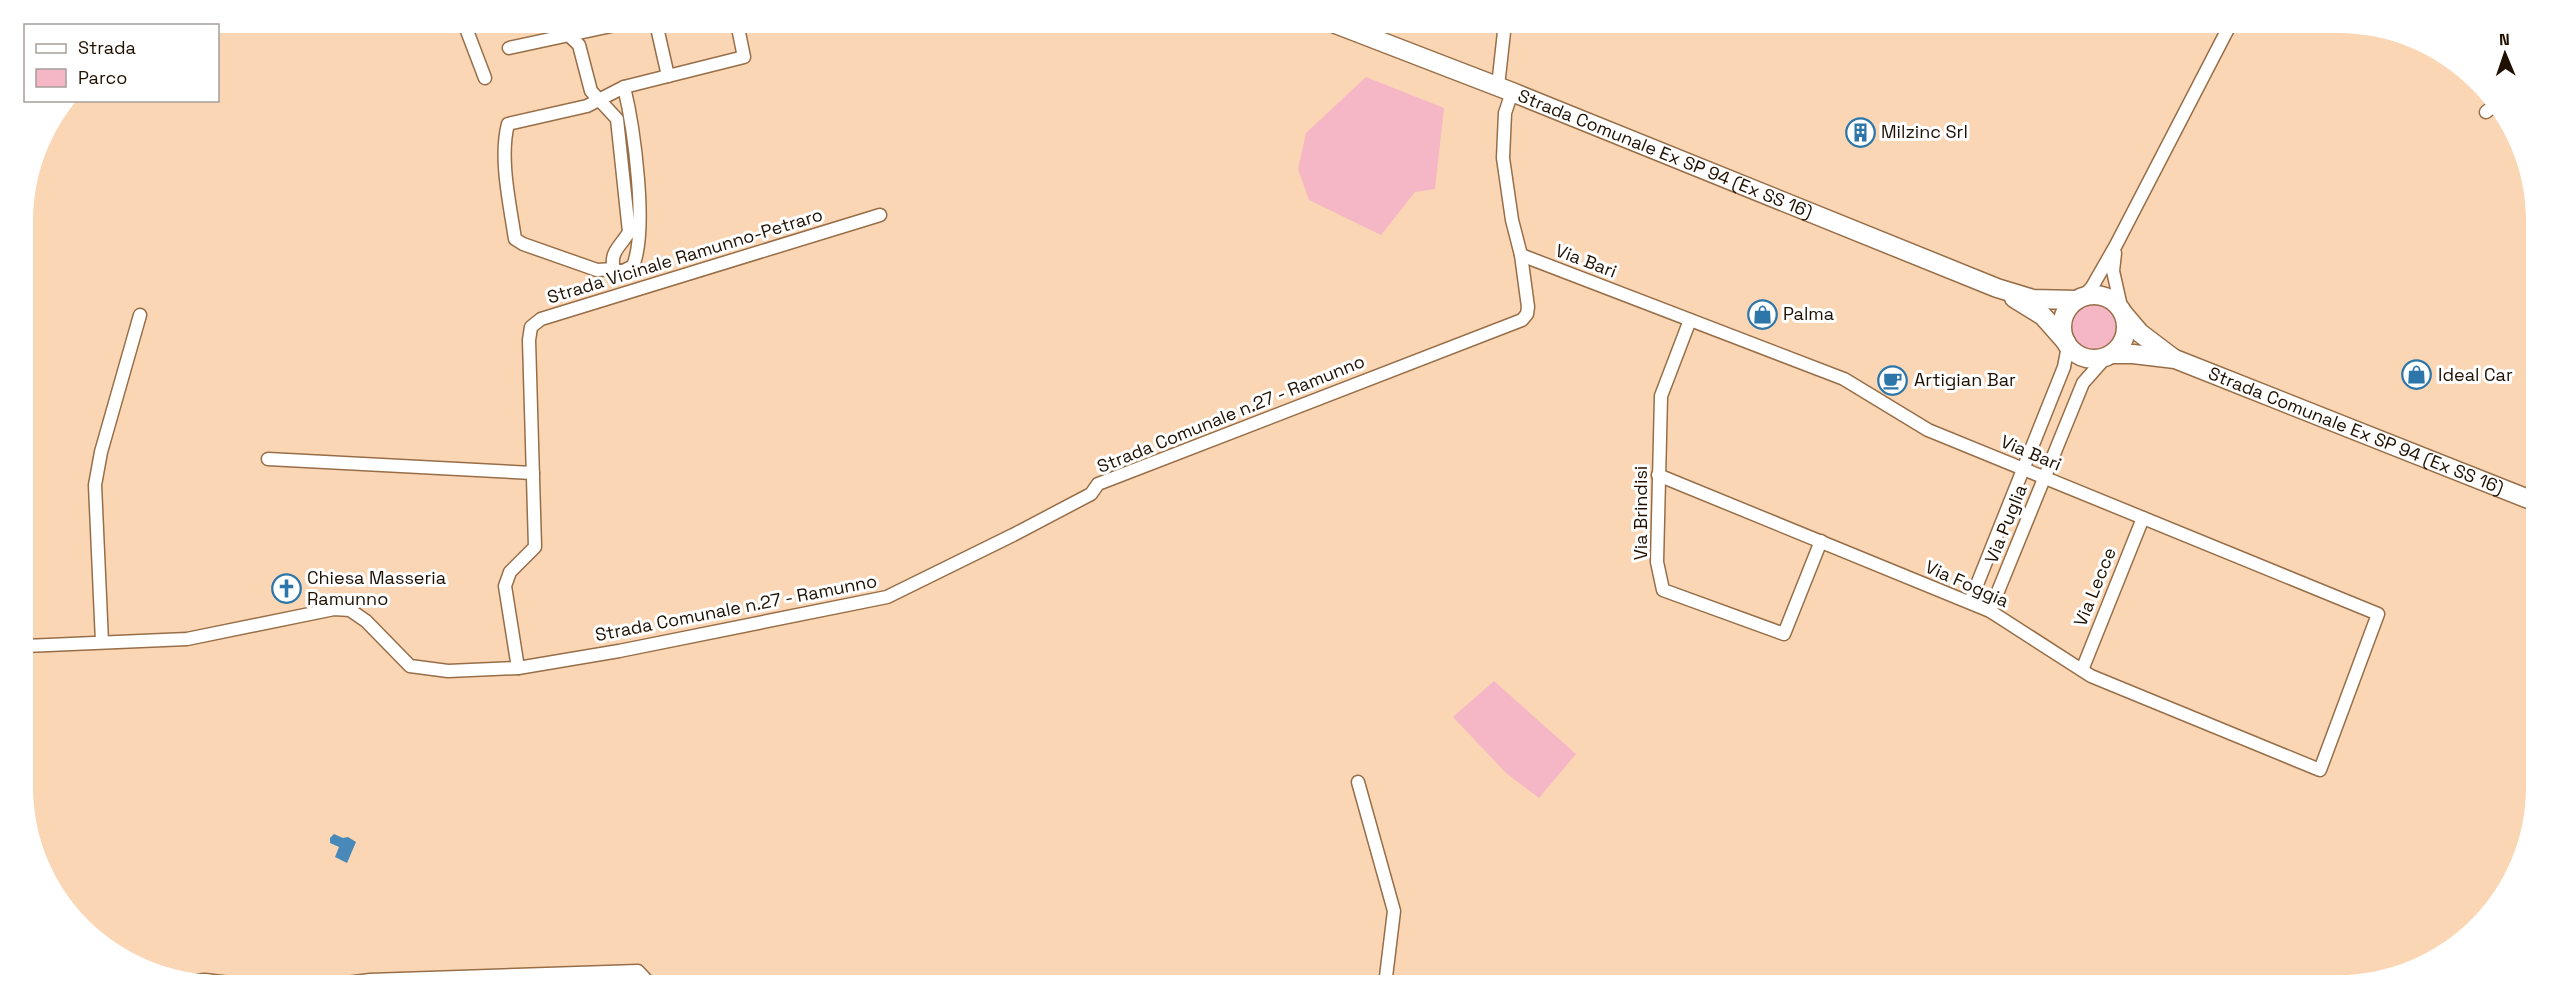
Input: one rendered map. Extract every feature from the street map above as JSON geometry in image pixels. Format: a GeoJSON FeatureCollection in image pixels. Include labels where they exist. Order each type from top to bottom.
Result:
{"type":"FeatureCollection","features":[{"type":"Feature","properties":{"kind":"main road","name":"Strada Comunale Ex SP 94 (Ex SS 16)"},"geometry":{"type":"LineString","coordinates":[[1361,33],[1997,288],[2033,299],[2080,299]]}},
{"type":"Feature","properties":{"kind":"main road","name":"Strada Comunale Ex SP 94 (Ex SS 16)"},"geometry":{"type":"LineString","coordinates":[[1997,288],[2043,316],[2067,344]]}},
{"type":"Feature","properties":{"kind":"main road"},"geometry":{"type":"LineString","coordinates":[[2094,295],[2105,297],[2114,302],[2122,312],[2126,331],[2124,340],[2109,355],[2085,358],[2067,344],[2062,323],[2065,314],[2080,299],[2094,295]]}},
{"type":"Feature","properties":{"kind":"main road","name":"Strada Comunale Ex SP 94 (Ex SS 16)"},"geometry":{"type":"LineString","coordinates":[[2122,312],[2140,333],[2175,359]]}},
{"type":"Feature","properties":{"kind":"main road","name":"Strada Comunale Ex SP 94 (Ex SS 16)"},"geometry":{"type":"LineString","coordinates":[[2109,355],[2133,354],[2175,359],[2526,498]]}},
{"type":"Feature","properties":{"kind":"street"},"geometry":{"type":"LineString","coordinates":[[468,33],[485,78]]}},
{"type":"Feature","properties":{"kind":"street"},"geometry":{"type":"LineString","coordinates":[[509,48],[578,33]]}},
{"type":"Feature","properties":{"kind":"street"},"geometry":{"type":"LineString","coordinates":[[658,33],[668,76]]}},
{"type":"Feature","properties":{"kind":"street"},"geometry":{"type":"LineString","coordinates":[[624,87],[631,116],[639,216],[637,257],[633,266],[623,271],[597,270],[523,244],[515,239],[507,177],[506,133],[508,124],[587,106],[624,87],[744,57],[739,33]]}},
{"type":"Feature","properties":{"kind":"street"},"geometry":{"type":"LineString","coordinates":[[1505,33],[1506,113],[1503,158],[1512,220],[1521,255]]}},
{"type":"Feature","properties":{"kind":"street"},"geometry":{"type":"LineString","coordinates":[[2080,299],[2092,288],[2116,245],[2225,33]]}},
{"type":"Feature","properties":{"kind":"street"},"geometry":{"type":"LineString","coordinates":[[570,35],[579,45],[591,91],[617,119],[629,232],[623,243],[614,251],[612,262],[614,269]]}},
{"type":"Feature","properties":{"kind":"street","name":"Strada Vicinale Ramunno-Petraro"},"geometry":{"type":"LineString","coordinates":[[518,668],[505,586],[510,572],[535,547],[529,340],[531,327],[541,319],[880,215]]}},
{"type":"Feature","properties":{"kind":"street"},"geometry":{"type":"LineString","coordinates":[[2116,245],[2113,271],[2122,312]]}},
{"type":"Feature","properties":{"kind":"street","name":"Strada Comunale n.27 - Ramunno"},"geometry":{"type":"LineString","coordinates":[[33,646],[187,639],[334,609],[350,610],[366,621],[410,666],[448,671],[518,668],[619,651],[887,597],[1091,494],[1098,484],[1522,320],[1527,314],[1528,307],[1521,255]]}},
{"type":"Feature","properties":{"kind":"street","name":"Via Bari"},"geometry":{"type":"LineString","coordinates":[[1521,255],[1844,379],[1928,430],[2378,614],[2320,770]]}},
{"type":"Feature","properties":{"kind":"street"},"geometry":{"type":"LineString","coordinates":[[102,642],[95,485],[101,452],[140,315]]}},
{"type":"Feature","properties":{"kind":"street","name":"Via Brindisi"},"geometry":{"type":"LineString","coordinates":[[1690,320],[1661,396],[1657,562],[1663,590],[1784,634],[1821,541]]}},
{"type":"Feature","properties":{"kind":"street","name":"Via Puglia"},"geometry":{"type":"LineString","coordinates":[[1970,602],[2064,367],[2067,344]]}},
{"type":"Feature","properties":{"kind":"street","name":"Via Puglia"},"geometry":{"type":"LineString","coordinates":[[1990,611],[2083,383],[2109,355]]}},
{"type":"Feature","properties":{"kind":"street"},"geometry":{"type":"LineString","coordinates":[[268,459],[533,473]]}},
{"type":"Feature","properties":{"kind":"street","name":"Via Foggia"},"geometry":{"type":"LineString","coordinates":[[1658,475],[1970,602],[1990,611],[2091,676],[2320,770]]}},
{"type":"Feature","properties":{"kind":"street","name":"Via Lecce"},"geometry":{"type":"LineString","coordinates":[[2082,670],[2143,518]]}},
{"type":"Feature","properties":{"kind":"street"},"geometry":{"type":"LineString","coordinates":[[1358,782],[1394,910],[1386,975]]}},
{"type":"Feature","properties":{"kind":"street"},"geometry":{"type":"LineString","coordinates":[[519,975],[638,971],[642,975]]}},
{"type":"Feature","properties":{"kind":"green space"},"geometry":{"type":"Polygon","coordinates":[[[1366,77],[1444,108],[1435,189],[1415,192],[1381,235],[1309,200],[1298,169],[1306,133],[1366,77]]]}},
{"type":"Feature","properties":{"kind":"green space"},"geometry":{"type":"Polygon","coordinates":[[[2094,305],[2109,312],[2116,327],[2109,342],[2094,349],[2079,342],[2072,327],[2079,312],[2094,305]]]}},
{"type":"Feature","properties":{"kind":"green space"},"geometry":{"type":"Polygon","coordinates":[[[1494,681],[1576,754],[1539,798],[1506,773],[1453,717],[1494,681]]]}},
{"type":"Feature","properties":{"kind":"water"},"geometry":{"type":"Polygon","coordinates":[[[334,834],[343,838],[348,837],[356,842],[347,863],[335,857],[339,847],[330,843],[330,838],[334,834]]]}},
{"type":"Feature","properties":{"kind":"place","name":"Milzinc Srl"},"geometry":{"type":"Point","coordinates":[1860,132]}},
{"type":"Feature","properties":{"kind":"place","name":"Palma"},"geometry":{"type":"Point","coordinates":[1762,314]}},
{"type":"Feature","properties":{"kind":"place","name":"Ideal Car"},"geometry":{"type":"Point","coordinates":[2417,375]}},
{"type":"Feature","properties":{"kind":"place","name":"Artigian Bar"},"geometry":{"type":"Point","coordinates":[1893,380]}},
{"type":"Feature","properties":{"kind":"place","name":"Chiesa Masseria Ramunno"},"geometry":{"type":"Point","coordinates":[286,588]}}]}
